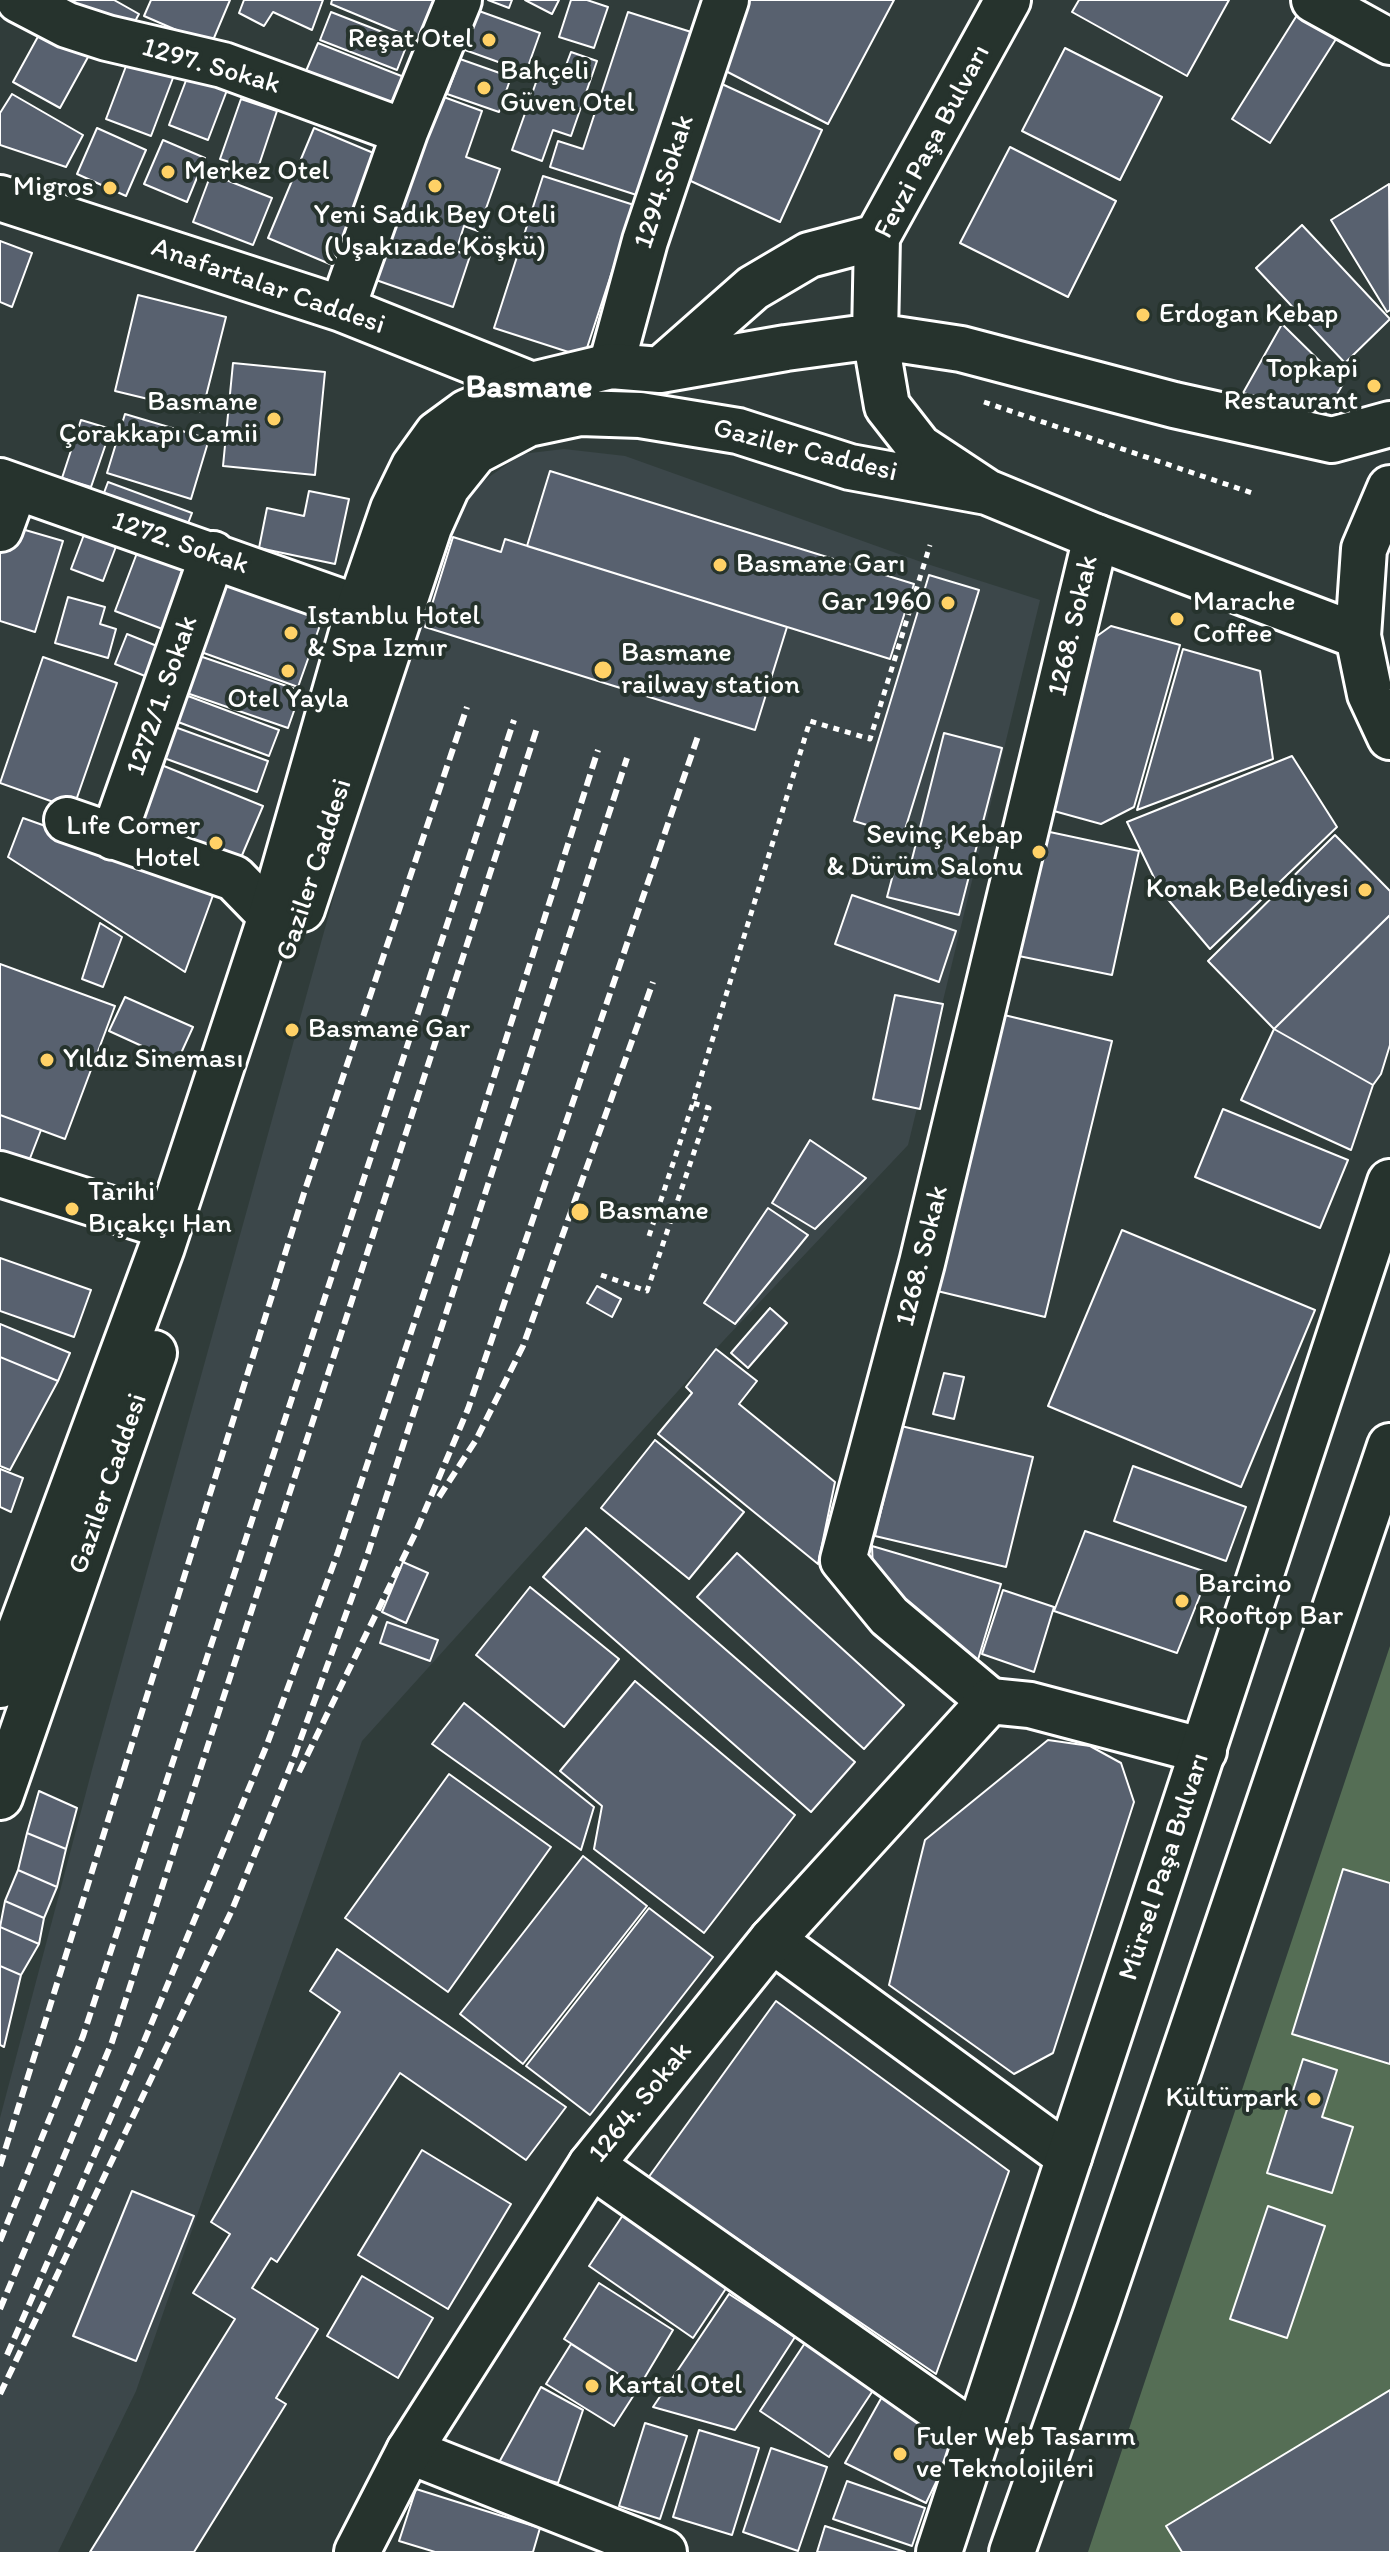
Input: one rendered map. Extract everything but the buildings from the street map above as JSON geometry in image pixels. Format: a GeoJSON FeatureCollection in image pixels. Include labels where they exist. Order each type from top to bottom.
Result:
{"type":"FeatureCollection","features":[{"type":"Feature","properties":{"kind":"main road","name":"1297. Sokak"},"geometry":{"type":"LineString","coordinates":[[19,0],[61,12],[107,38],[223,65],[405,132]]}},
{"type":"Feature","properties":{"kind":"main road"},"geometry":{"type":"LineString","coordinates":[[342,309],[405,132],[459,0]]}},
{"type":"Feature","properties":{"kind":"main road","name":"1294.Sokak"},"geometry":{"type":"LineString","coordinates":[[611,366],[645,241],[726,0]]}},
{"type":"Feature","properties":{"kind":"main road","name":"Fevzi Paşa Bulvarı"},"geometry":{"type":"LineString","coordinates":[[987,492],[919,447],[887,406],[875,336],[877,237],[1008,0]]}},
{"type":"Feature","properties":{"kind":"main road"},"geometry":{"type":"LineString","coordinates":[[1314,0],[1390,42]]}},
{"type":"Feature","properties":{"kind":"main road","name":"Anafartalar Caddesi"},"geometry":{"type":"LineString","coordinates":[[0,198],[342,309],[532,385]]}},
{"type":"Feature","properties":{"kind":"main road"},"geometry":{"type":"LineString","coordinates":[[660,370],[753,288],[809,255],[877,237]]}},
{"type":"Feature","properties":{"kind":"main road","name":"Gaziler Caddesi"},"geometry":{"type":"LineString","coordinates":[[0,1685],[12,1616],[168,1227],[271,916],[359,608],[393,509],[414,466],[437,434],[467,412],[532,385],[611,366],[660,370],[875,336],[961,349],[1174,405],[1332,440],[1390,424]]}},
{"type":"Feature","properties":{"kind":"main road","name":"Gaziler Caddesi"},"geometry":{"type":"LineString","coordinates":[[0,1797],[156,1349],[429,527],[447,487],[475,452],[528,424],[580,413],[640,415],[738,431],[850,467],[987,492]]}},
{"type":"Feature","properties":{"kind":"main road"},"geometry":{"type":"LineString","coordinates":[[0,529],[7,485]]}},
{"type":"Feature","properties":{"kind":"main road","name":"1272. Sokak"},"geometry":{"type":"LineString","coordinates":[[7,485],[213,554],[359,608]]}},
{"type":"Feature","properties":{"kind":"main road"},"geometry":{"type":"LineString","coordinates":[[1390,488],[1364,549],[1358,636],[1370,694],[1390,737]]}},
{"type":"Feature","properties":{"kind":"main road"},"geometry":{"type":"LineString","coordinates":[[987,492],[1096,537],[1358,636]]}},
{"type":"Feature","properties":{"kind":"main road","name":"1268. Sokak"},"geometry":{"type":"LineString","coordinates":[[990,1701],[889,1616],[843,1560],[922,1263],[1096,537]]}},
{"type":"Feature","properties":{"kind":"main road","name":"1272/1. Sokak"},"geometry":{"type":"LineString","coordinates":[[113,837],[213,554]]}},
{"type":"Feature","properties":{"kind":"main road"},"geometry":{"type":"LineString","coordinates":[[67,820],[234,878],[271,916]]}},
{"type":"Feature","properties":{"kind":"main road"},"geometry":{"type":"LineString","coordinates":[[0,1174],[168,1227]]}},
{"type":"Feature","properties":{"kind":"main road","name":"Mürsel Paşa Bulvarı"},"geometry":{"type":"LineString","coordinates":[[939,2552],[1390,1182]]}},
{"type":"Feature","properties":{"kind":"main road"},"geometry":{"type":"LineString","coordinates":[[1012,2552],[1390,1446]]}},
{"type":"Feature","properties":{"kind":"main road"},"geometry":{"type":"LineString","coordinates":[[990,1701],[1030,1705],[1204,1751]]}},
{"type":"Feature","properties":{"kind":"main road","name":"1264. Sokak"},"geometry":{"type":"LineString","coordinates":[[357,2552],[409,2451],[591,2165],[772,1940],[990,1701]]}},
{"type":"Feature","properties":{"kind":"main road"},"geometry":{"type":"LineString","coordinates":[[772,1940],[1069,2157]]}},
{"type":"Feature","properties":{"kind":"main road"},"geometry":{"type":"LineString","coordinates":[[591,2165],[977,2436]]}},
{"type":"Feature","properties":{"kind":"main road"},"geometry":{"type":"LineString","coordinates":[[409,2451],[664,2552]]}},
{"type":"Feature","properties":{"kind":"path"},"geometry":{"type":"LineString","coordinates":[[972,398],[1252,493]]}},
{"type":"Feature","properties":{"kind":"path"},"geometry":{"type":"LineString","coordinates":[[649,1236],[810,721],[870,739],[930,545]]}},
{"type":"Feature","properties":{"kind":"path"},"geometry":{"type":"LineString","coordinates":[[601,1275],[647,1291],[709,1108],[693,1103]]}},
{"type":"Feature","properties":{"kind":"shaded area"},"geometry":{"type":"Polygon","coordinates":[[[564,449],[625,456],[924,563],[1040,600],[908,1145],[724,1340],[362,1741],[136,2391],[58,2552],[0,2552],[0,2118],[93,1766],[368,773],[453,517],[479,484],[522,454],[564,449]]]}},
{"type":"Feature","properties":{"kind":"green space","name":"Kültürpark"},"geometry":{"type":"Polygon","coordinates":[[[1390,1646],[1390,2552],[1088,2552],[1390,1646]]]}},
{"type":"Feature","properties":{"kind":"railway"},"geometry":{"type":"LineString","coordinates":[[0,2166],[305,1190],[467,707]]}},
{"type":"Feature","properties":{"kind":"railway"},"geometry":{"type":"LineString","coordinates":[[0,2241],[83,2036],[514,720]]}},
{"type":"Feature","properties":{"kind":"railway"},"geometry":{"type":"LineString","coordinates":[[0,2309],[112,2042],[537,728]]}},
{"type":"Feature","properties":{"kind":"railway"},"geometry":{"type":"LineString","coordinates":[[299,1772],[415,1534],[468,1409],[698,736]]}},
{"type":"Feature","properties":{"kind":"railway"},"geometry":{"type":"LineString","coordinates":[[7,2355],[145,2039],[266,1747],[338,1552],[449,1218],[598,750]]}},
{"type":"Feature","properties":{"kind":"railway"},"geometry":{"type":"LineString","coordinates":[[0,2394],[232,1910],[293,1760],[367,1556],[627,758]]}},
{"type":"Feature","properties":{"kind":"railway"},"geometry":{"type":"LineString","coordinates":[[439,1497],[476,1440],[523,1346],[653,982]]}},
{"type":"Feature","properties":{"kind":"place","name":"Reşat Otel"},"geometry":{"type":"Point","coordinates":[489,40]}},
{"type":"Feature","properties":{"kind":"place","name":"Bahçeli Güven Otel"},"geometry":{"type":"Point","coordinates":[484,88]}},
{"type":"Feature","properties":{"kind":"place","name":"Merkez Otel"},"geometry":{"type":"Point","coordinates":[168,172]}},
{"type":"Feature","properties":{"kind":"place","name":"Yeni Sadık Bey Oteli (Uşakızade Köşkü)"},"geometry":{"type":"Point","coordinates":[435,186]}},
{"type":"Feature","properties":{"kind":"place","name":"Migros"},"geometry":{"type":"Point","coordinates":[110,188]}},
{"type":"Feature","properties":{"kind":"place","name":"Erdogan Kebap"},"geometry":{"type":"Point","coordinates":[1143,315]}},
{"type":"Feature","properties":{"kind":"place","name":"Topkapi Restaurant"},"geometry":{"type":"Point","coordinates":[1374,386]}},
{"type":"Feature","properties":{"kind":"place","name":"Basmane Çorakkapı Camii"},"geometry":{"type":"Point","coordinates":[274,419]}},
{"type":"Feature","properties":{"kind":"place","name":"Basmane Garı"},"geometry":{"type":"Point","coordinates":[720,565]}},
{"type":"Feature","properties":{"kind":"place","name":"Gar 1960"},"geometry":{"type":"Point","coordinates":[948,603]}},
{"type":"Feature","properties":{"kind":"place","name":"Marache Coffee"},"geometry":{"type":"Point","coordinates":[1177,619]}},
{"type":"Feature","properties":{"kind":"place","name":"Istanblu Hotel & Spa Izmır"},"geometry":{"type":"Point","coordinates":[291,633]}},
{"type":"Feature","properties":{"kind":"place","name":"Basmane railway station"},"geometry":{"type":"Point","coordinates":[603,670]}},
{"type":"Feature","properties":{"kind":"place","name":"Otel Yayla"},"geometry":{"type":"Point","coordinates":[288,671]}},
{"type":"Feature","properties":{"kind":"place","name":"Lıfe Corner Hotel"},"geometry":{"type":"Point","coordinates":[216,843]}},
{"type":"Feature","properties":{"kind":"place","name":"Sevinç Kebap & Dürüm Salonu"},"geometry":{"type":"Point","coordinates":[1039,852]}},
{"type":"Feature","properties":{"kind":"place","name":"Konak Belediyesi"},"geometry":{"type":"Point","coordinates":[1365,890]}},
{"type":"Feature","properties":{"kind":"place","name":"Basmane Gar"},"geometry":{"type":"Point","coordinates":[292,1030]}},
{"type":"Feature","properties":{"kind":"place","name":"Yıldız Sineması"},"geometry":{"type":"Point","coordinates":[47,1060]}},
{"type":"Feature","properties":{"kind":"place","name":"Tarihi Bıçakçı Han"},"geometry":{"type":"Point","coordinates":[72,1209]}},
{"type":"Feature","properties":{"kind":"place","name":"Basmane"},"geometry":{"type":"Point","coordinates":[580,1212]}},
{"type":"Feature","properties":{"kind":"place","name":"Barcino Rooftop Bar"},"geometry":{"type":"Point","coordinates":[1182,1601]}},
{"type":"Feature","properties":{"kind":"place","name":"Kültürpark"},"geometry":{"type":"Point","coordinates":[1314,2099]}},
{"type":"Feature","properties":{"kind":"place","name":"Kartal Otel"},"geometry":{"type":"Point","coordinates":[592,2386]}},
{"type":"Feature","properties":{"kind":"place","name":"Fuler Web Tasarım ve Teknolojileri"},"geometry":{"type":"Point","coordinates":[900,2454]}},
{"type":"Feature","properties":{"kind":"district","name":"Basmane"},"geometry":{"type":"Point","coordinates":[529,389]}}]}
